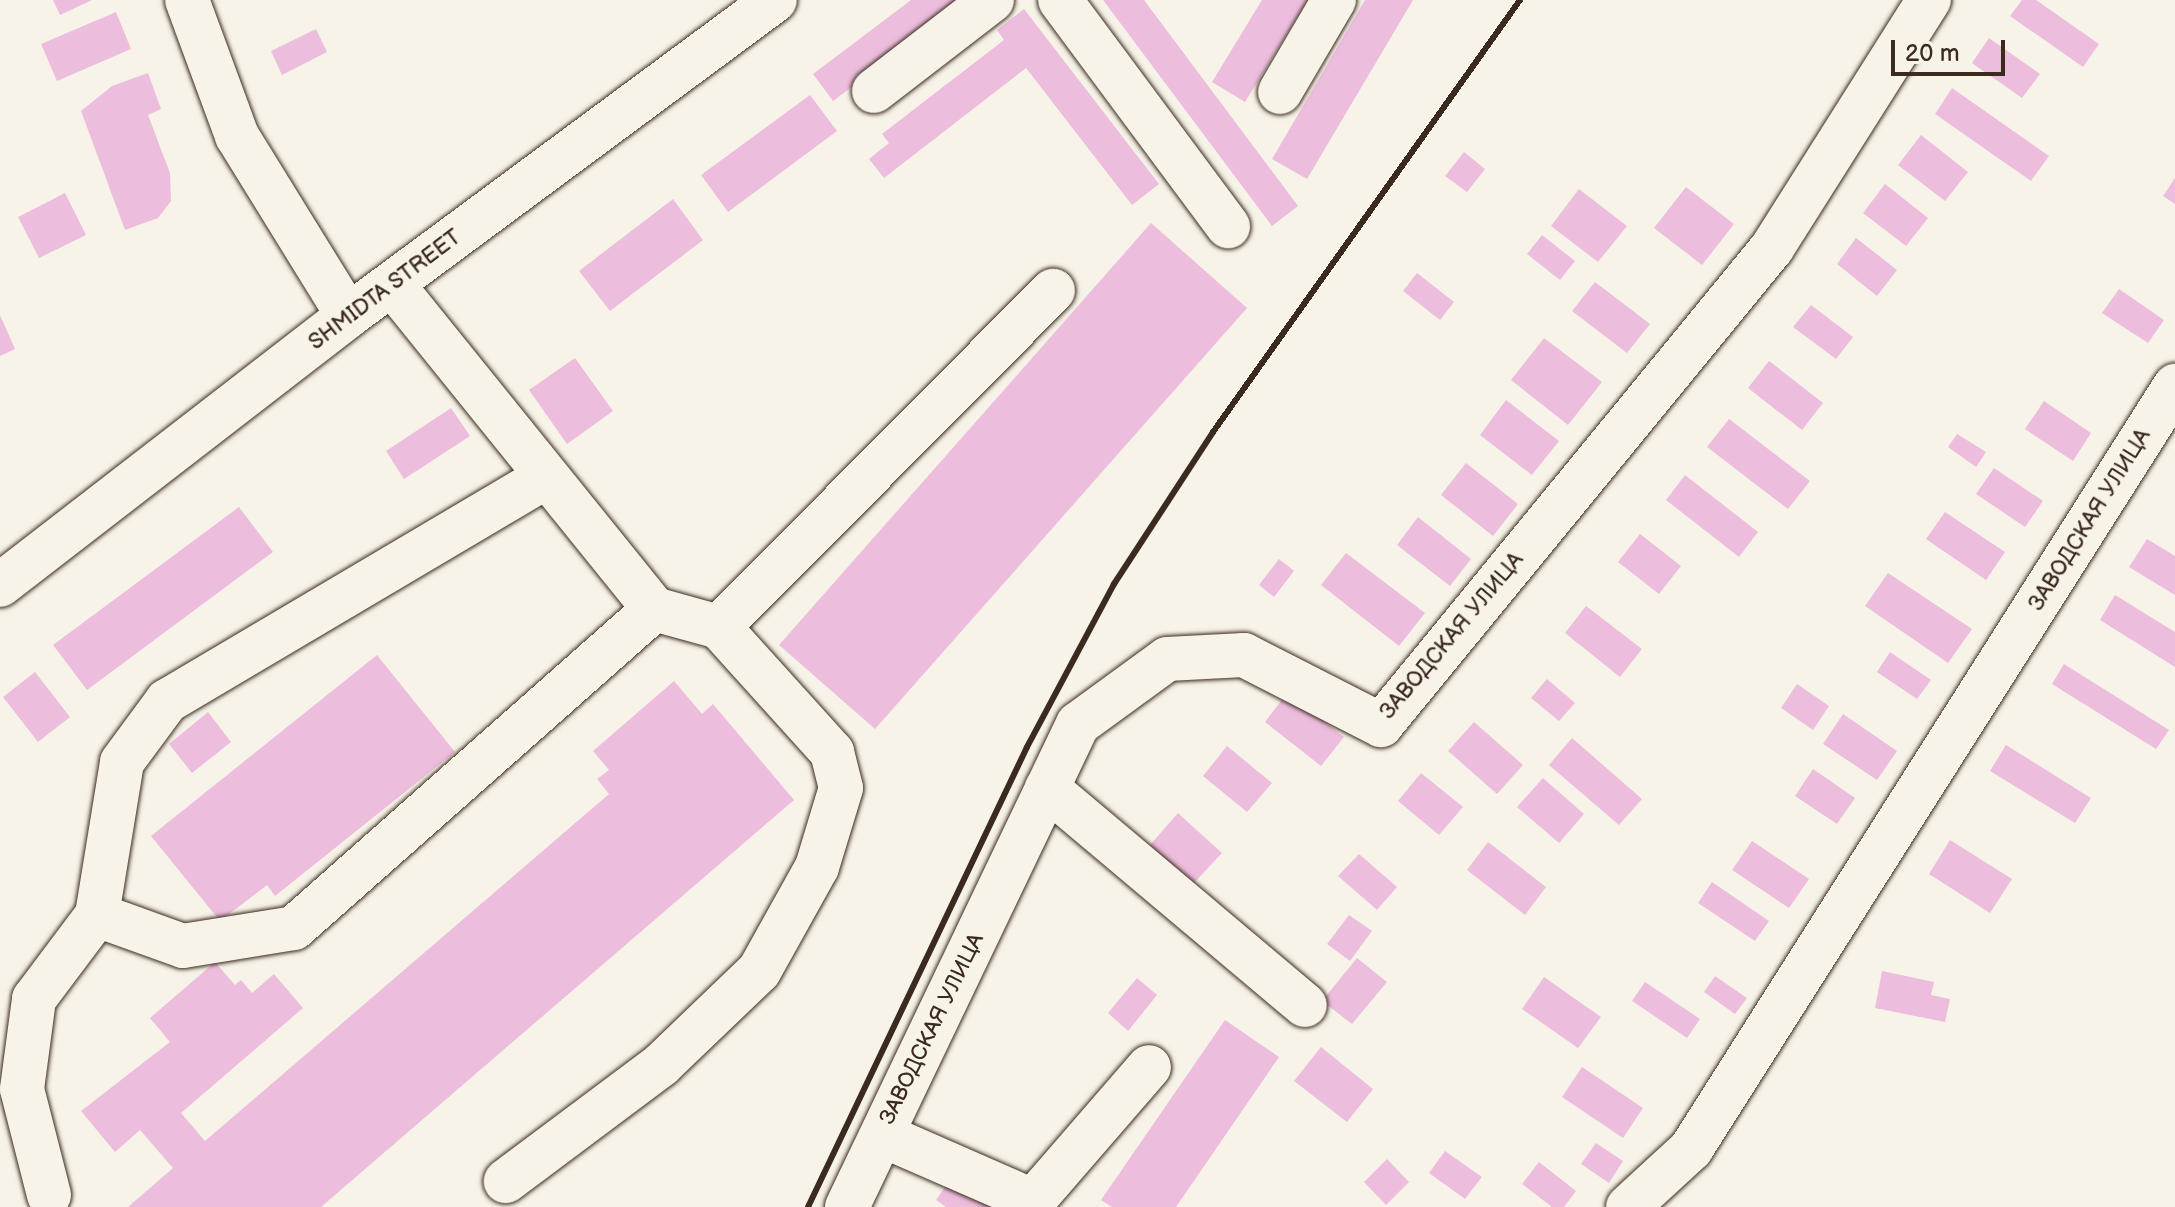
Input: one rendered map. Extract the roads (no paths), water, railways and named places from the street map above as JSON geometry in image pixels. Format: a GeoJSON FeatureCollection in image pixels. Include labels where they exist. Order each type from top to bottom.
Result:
{"type":"FeatureCollection","features":[{"type":"Feature","properties":{"kind":"street"},"geometry":{"type":"LineString","coordinates":[[187,0],[237,136],[348,316]]}},
{"type":"Feature","properties":{"kind":"street","name":"SHMIDTA STREET"},"geometry":{"type":"LineString","coordinates":[[0,585],[348,316],[775,0]]}},
{"type":"Feature","properties":{"kind":"street"},"geometry":{"type":"LineString","coordinates":[[874,91],[992,0]]}},
{"type":"Feature","properties":{"kind":"street"},"geometry":{"type":"LineString","coordinates":[[1060,0],[1228,226]]}},
{"type":"Feature","properties":{"kind":"street"},"geometry":{"type":"LineString","coordinates":[[1280,92],[1334,0]]}},
{"type":"Feature","properties":{"kind":"street","name":"ЗАВОДСКАЯ УЛИЦА"},"geometry":{"type":"LineString","coordinates":[[847,1207],[1078,724],[1167,659],[1244,655],[1381,725],[1772,248],[1929,0]]}},
{"type":"Feature","properties":{"kind":"street"},"geometry":{"type":"LineString","coordinates":[[392,284],[654,609],[719,627],[832,752],[841,788],[817,867],[759,971],[661,1065],[506,1181]]}},
{"type":"Feature","properties":{"kind":"street"},"geometry":{"type":"LineString","coordinates":[[719,627],[1053,291]]}},
{"type":"Feature","properties":{"kind":"street","name":"ЗАВОДСКАЯ УЛИЦА"},"geometry":{"type":"LineString","coordinates":[[1628,1207],[1691,1149],[2175,386]]}},
{"type":"Feature","properties":{"kind":"street"},"geometry":{"type":"LineString","coordinates":[[49,1195],[22,1089],[34,999],[97,915],[122,762],[167,701],[546,477]]}},
{"type":"Feature","properties":{"kind":"street"},"geometry":{"type":"LineString","coordinates":[[97,915],[183,946],[294,928],[654,609]]}},
{"type":"Feature","properties":{"kind":"street"},"geometry":{"type":"LineString","coordinates":[[1047,788],[1305,1005]]}},
{"type":"Feature","properties":{"kind":"street"},"geometry":{"type":"LineString","coordinates":[[882,1135],[1033,1201],[1149,1067]]}},
{"type":"Feature","properties":{"kind":"railway"},"geometry":{"type":"LineString","coordinates":[[808,1207],[1027,747],[1114,584],[1213,432],[1520,0]]}}]}
